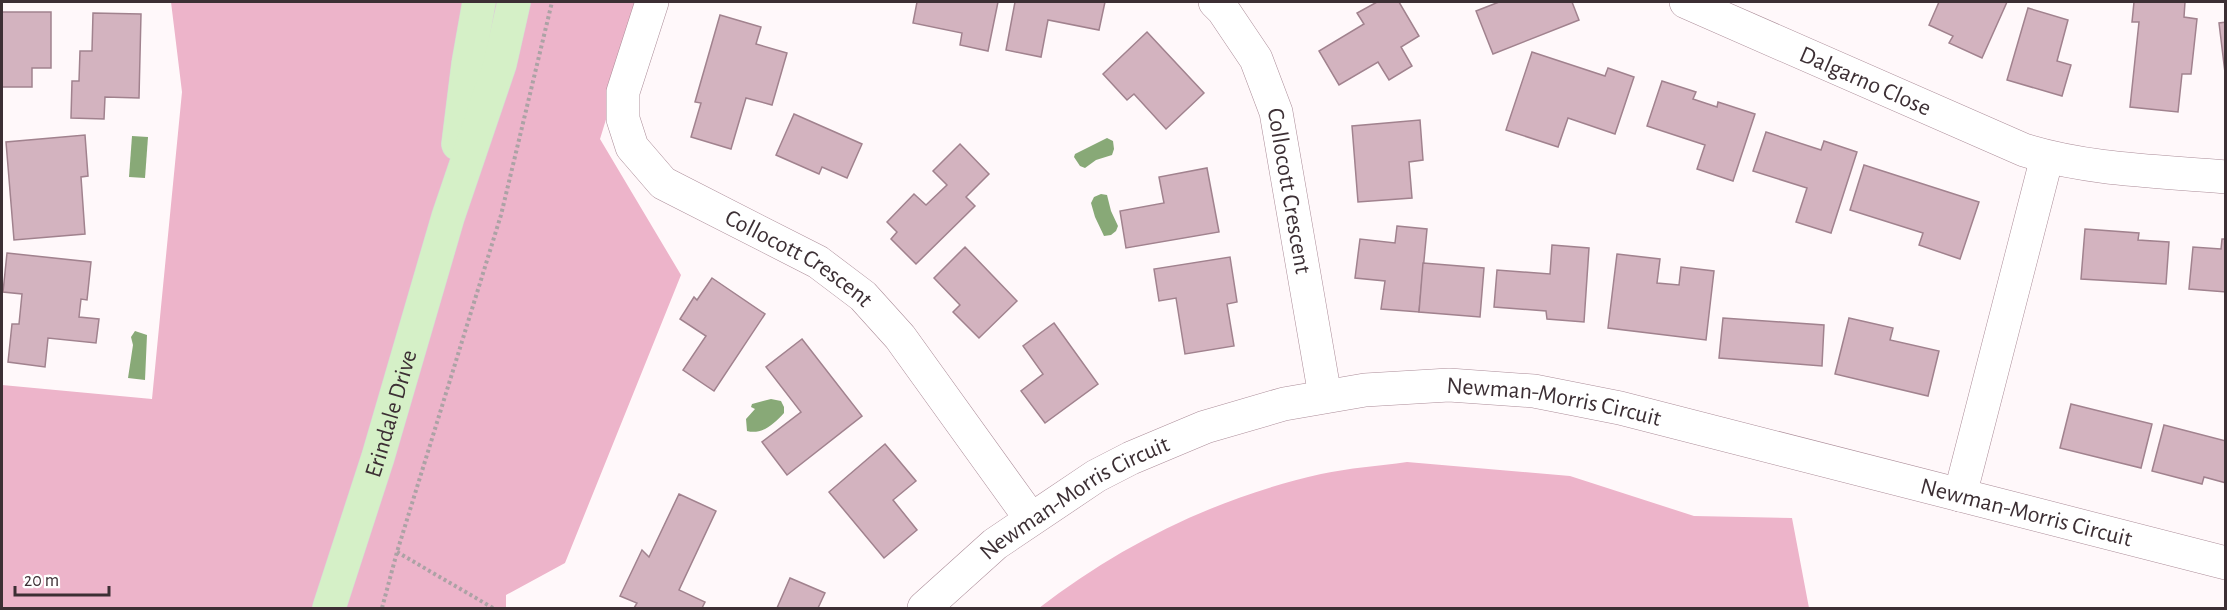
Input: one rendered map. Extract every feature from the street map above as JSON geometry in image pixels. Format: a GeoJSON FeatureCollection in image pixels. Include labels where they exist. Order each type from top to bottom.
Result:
{"type":"FeatureCollection","features":[{"type":"Feature","properties":{"kind":"main road","name":"Erindale Drive"},"geometry":{"type":"LineString","coordinates":[[448,217],[468,64],[479,2]]}},
{"type":"Feature","properties":{"kind":"main road","name":"Erindale Drive"},"geometry":{"type":"LineString","coordinates":[[329,609],[378,457],[448,217],[500,64],[514,2]]}},
{"type":"Feature","properties":{"kind":"street","name":"Collocott Crescent"},"geometry":{"type":"LineString","coordinates":[[652,2],[623,92],[623,119],[632,147],[663,183],[818,262],[863,296],[900,337],[1031,519]]}},
{"type":"Feature","properties":{"kind":"street","name":"Collocott Crescent"},"geometry":{"type":"LineString","coordinates":[[1215,2],[1223,10],[1256,59],[1276,112],[1325,396]]}},
{"type":"Feature","properties":{"kind":"street","name":"Dalgarno Close"},"geometry":{"type":"LineString","coordinates":[[1686,2],[2024,150],[2047,157],[2092,165],[2226,177]]}},
{"type":"Feature","properties":{"kind":"street"},"geometry":{"type":"LineString","coordinates":[[1960,495],[2047,157]]}},
{"type":"Feature","properties":{"kind":"street","name":"Newman-Morris Circuit"},"geometry":{"type":"LineString","coordinates":[[924,609],[995,544],[1096,476],[1198,429],[1284,404],[1325,396],[1365,390],[1449,385],[1534,391],[1620,408],[2226,563]]}},
{"type":"Feature","properties":{"kind":"path"},"geometry":{"type":"LineString","coordinates":[[382,609],[397,552],[501,215],[552,2]]}},
{"type":"Feature","properties":{"kind":"path"},"geometry":{"type":"LineString","coordinates":[[397,552],[493,609]]}},
{"type":"Feature","properties":{"kind":"shaded area"},"geometry":{"type":"Polygon","coordinates":[[[171,2],[642,2],[600,139],[681,275],[565,563],[506,595],[506,608],[2,608],[2,385],[152,399],[182,92],[171,2]]]}},
{"type":"Feature","properties":{"kind":"shaded area"},"geometry":{"type":"Polygon","coordinates":[[[132,136],[148,137],[145,178],[129,177],[132,136]]]}},
{"type":"Feature","properties":{"kind":"shaded area"},"geometry":{"type":"Polygon","coordinates":[[[1107,138],[1113,141],[1112,155],[1096,160],[1085,168],[1080,166],[1074,157],[1075,154],[1107,138]]]}},
{"type":"Feature","properties":{"kind":"shaded area"},"geometry":{"type":"Polygon","coordinates":[[[1101,194],[1107,195],[1118,226],[1111,235],[1104,236],[1091,203],[1094,197],[1101,194]]]}},
{"type":"Feature","properties":{"kind":"shaded area"},"geometry":{"type":"Polygon","coordinates":[[[135,331],[147,335],[145,380],[128,378],[133,345],[131,337],[135,331]]]}},
{"type":"Feature","properties":{"kind":"shaded area"},"geometry":{"type":"Polygon","coordinates":[[[771,399],[781,401],[784,413],[763,430],[747,431],[746,419],[755,409],[751,407],[752,404],[771,399]]]}},
{"type":"Feature","properties":{"kind":"shaded area"},"geometry":{"type":"Polygon","coordinates":[[[1407,462],[1570,476],[1694,516],[1792,518],[1809,608],[1039,608],[1104,563],[1172,526],[1208,510],[1245,496],[1321,474],[1407,462]]]}},
{"type":"Feature","properties":{"kind":"building"},"geometry":{"type":"Polygon","coordinates":[[[917,2],[998,2],[988,51],[960,45],[962,33],[913,23],[917,2]]]}},
{"type":"Feature","properties":{"kind":"building"},"geometry":{"type":"Polygon","coordinates":[[[1015,2],[1105,2],[1099,30],[1048,20],[1041,57],[1006,50],[1015,2]]]}},
{"type":"Feature","properties":{"kind":"building"},"geometry":{"type":"Polygon","coordinates":[[[1377,2],[1399,2],[1419,36],[1401,47],[1412,66],[1389,80],[1378,62],[1339,85],[1319,51],[1364,24],[1357,13],[1377,2]]]}},
{"type":"Feature","properties":{"kind":"building"},"geometry":{"type":"Polygon","coordinates":[[[1499,2],[1572,2],[1579,20],[1493,54],[1476,11],[1499,2]]]}},
{"type":"Feature","properties":{"kind":"building"},"geometry":{"type":"Polygon","coordinates":[[[1939,2],[2007,2],[1982,58],[1949,43],[1953,36],[1929,25],[1939,2]]]}},
{"type":"Feature","properties":{"kind":"building"},"geometry":{"type":"Polygon","coordinates":[[[2134,2],[2185,2],[2184,17],[2197,19],[2191,74],[2182,74],[2178,112],[2130,107],[2139,22],[2132,22],[2134,2]]]}},
{"type":"Feature","properties":{"kind":"building"},"geometry":{"type":"Polygon","coordinates":[[[2028,8],[2068,20],[2057,61],[2071,65],[2062,96],[2007,80],[2028,8]]]}},
{"type":"Feature","properties":{"kind":"building"},"geometry":{"type":"Polygon","coordinates":[[[2,12],[51,12],[51,68],[32,68],[32,87],[2,87],[2,12]]]}},
{"type":"Feature","properties":{"kind":"building"},"geometry":{"type":"Polygon","coordinates":[[[93,13],[141,14],[139,98],[105,97],[104,119],[71,118],[72,81],[79,81],[80,51],[92,51],[93,13]]]}},
{"type":"Feature","properties":{"kind":"building"},"geometry":{"type":"Polygon","coordinates":[[[720,15],[761,27],[756,44],[787,53],[772,105],[746,98],[731,149],[691,137],[701,103],[695,102],[720,15]]]}},
{"type":"Feature","properties":{"kind":"building"},"geometry":{"type":"Polygon","coordinates":[[[2226,22],[2226,81],[2219,23],[2226,22]]]}},
{"type":"Feature","properties":{"kind":"building"},"geometry":{"type":"Polygon","coordinates":[[[1147,32],[1204,93],[1166,129],[1134,94],[1127,100],[1103,74],[1147,32]]]}},
{"type":"Feature","properties":{"kind":"building"},"geometry":{"type":"Polygon","coordinates":[[[1532,52],[1605,76],[1608,68],[1634,77],[1615,134],[1568,118],[1558,147],[1506,130],[1532,52]]]}},
{"type":"Feature","properties":{"kind":"building"},"geometry":{"type":"Polygon","coordinates":[[[1662,81],[1696,92],[1693,99],[1717,107],[1718,102],[1755,114],[1733,181],[1697,169],[1705,145],[1647,126],[1662,81]]]}},
{"type":"Feature","properties":{"kind":"building"},"geometry":{"type":"Polygon","coordinates":[[[794,114],[862,144],[847,178],[822,167],[819,174],[776,155],[794,114]]]}},
{"type":"Feature","properties":{"kind":"building"},"geometry":{"type":"Polygon","coordinates":[[[1420,120],[1423,160],[1409,162],[1412,198],[1358,202],[1352,126],[1420,120]]]}},
{"type":"Feature","properties":{"kind":"building"},"geometry":{"type":"Polygon","coordinates":[[[1766,132],[1821,150],[1824,141],[1857,152],[1831,233],[1796,222],[1807,188],[1753,171],[1766,132]]]}},
{"type":"Feature","properties":{"kind":"building"},"geometry":{"type":"Polygon","coordinates":[[[85,135],[88,176],[81,177],[85,234],[14,240],[6,142],[85,135]]]}},
{"type":"Feature","properties":{"kind":"building"},"geometry":{"type":"Polygon","coordinates":[[[960,144],[989,174],[966,197],[975,206],[916,264],[891,239],[897,232],[887,222],[914,194],[926,205],[947,185],[933,171],[960,144]]]}},
{"type":"Feature","properties":{"kind":"building"},"geometry":{"type":"Polygon","coordinates":[[[1864,165],[1979,202],[1960,259],[1919,245],[1923,233],[1850,210],[1864,165]]]}},
{"type":"Feature","properties":{"kind":"building"},"geometry":{"type":"Polygon","coordinates":[[[1207,168],[1219,232],[1126,248],[1120,211],[1164,203],[1159,177],[1207,168]]]}},
{"type":"Feature","properties":{"kind":"building"},"geometry":{"type":"Polygon","coordinates":[[[1397,226],[1427,229],[1419,312],[1381,309],[1385,281],[1355,278],[1360,239],[1395,243],[1397,226]]]}},
{"type":"Feature","properties":{"kind":"building"},"geometry":{"type":"Polygon","coordinates":[[[2085,229],[2139,233],[2138,240],[2169,242],[2166,284],[2081,279],[2085,229]]]}},
{"type":"Feature","properties":{"kind":"building"},"geometry":{"type":"Polygon","coordinates":[[[2222,239],[2226,239],[2226,292],[2189,289],[2193,247],[2221,249],[2222,239]]]}},
{"type":"Feature","properties":{"kind":"building"},"geometry":{"type":"Polygon","coordinates":[[[1552,245],[1589,248],[1584,322],[1547,319],[1546,311],[1494,307],[1497,270],[1550,274],[1552,245]]]}},
{"type":"Feature","properties":{"kind":"building"},"geometry":{"type":"Polygon","coordinates":[[[965,247],[1017,301],[979,338],[953,312],[960,305],[934,278],[965,247]]]}},
{"type":"Feature","properties":{"kind":"building"},"geometry":{"type":"Polygon","coordinates":[[[7,253],[91,262],[87,300],[81,299],[79,317],[99,319],[96,343],[48,338],[45,367],[8,362],[12,324],[19,324],[22,294],[3,292],[7,253]]]}},
{"type":"Feature","properties":{"kind":"building"},"geometry":{"type":"Polygon","coordinates":[[[1617,254],[1660,259],[1657,283],[1679,285],[1681,267],[1714,271],[1706,340],[1608,328],[1617,254]]]}},
{"type":"Feature","properties":{"kind":"building"},"geometry":{"type":"Polygon","coordinates":[[[1230,257],[1237,302],[1227,304],[1234,346],[1185,354],[1176,298],[1159,301],[1154,269],[1230,257]]]}},
{"type":"Feature","properties":{"kind":"building"},"geometry":{"type":"Polygon","coordinates":[[[1423,263],[1484,268],[1480,317],[1419,312],[1423,263]]]}},
{"type":"Feature","properties":{"kind":"building"},"geometry":{"type":"Polygon","coordinates":[[[712,278],[765,314],[714,391],[683,370],[706,336],[680,319],[694,297],[697,300],[712,278]]]}},
{"type":"Feature","properties":{"kind":"building"},"geometry":{"type":"Polygon","coordinates":[[[1723,318],[1824,325],[1822,366],[1719,358],[1723,318]]]}},
{"type":"Feature","properties":{"kind":"building"},"geometry":{"type":"Polygon","coordinates":[[[1849,318],[1893,328],[1890,340],[1939,351],[1928,396],[1835,374],[1849,318]]]}},
{"type":"Feature","properties":{"kind":"building"},"geometry":{"type":"Polygon","coordinates":[[[1054,323],[1098,384],[1045,423],[1021,391],[1043,374],[1023,346],[1054,323]]]}},
{"type":"Feature","properties":{"kind":"building"},"geometry":{"type":"Polygon","coordinates":[[[802,339],[862,416],[787,475],[762,442],[801,412],[766,367],[802,339]]]}},
{"type":"Feature","properties":{"kind":"building"},"geometry":{"type":"Polygon","coordinates":[[[2071,404],[2152,424],[2141,468],[2060,448],[2071,404]]]}},
{"type":"Feature","properties":{"kind":"building"},"geometry":{"type":"Polygon","coordinates":[[[2164,425],[2226,441],[2226,483],[2204,477],[2202,484],[2152,471],[2164,425]]]}},
{"type":"Feature","properties":{"kind":"building"},"geometry":{"type":"Polygon","coordinates":[[[885,444],[916,481],[893,500],[917,530],[884,558],[829,492],[885,444]]]}},
{"type":"Feature","properties":{"kind":"building"},"geometry":{"type":"Polygon","coordinates":[[[679,494],[716,511],[679,590],[705,602],[702,608],[634,608],[637,603],[620,596],[642,550],[649,557],[679,494]]]}},
{"type":"Feature","properties":{"kind":"building"},"geometry":{"type":"Polygon","coordinates":[[[790,578],[825,593],[818,608],[777,608],[790,578]]]}}]}
